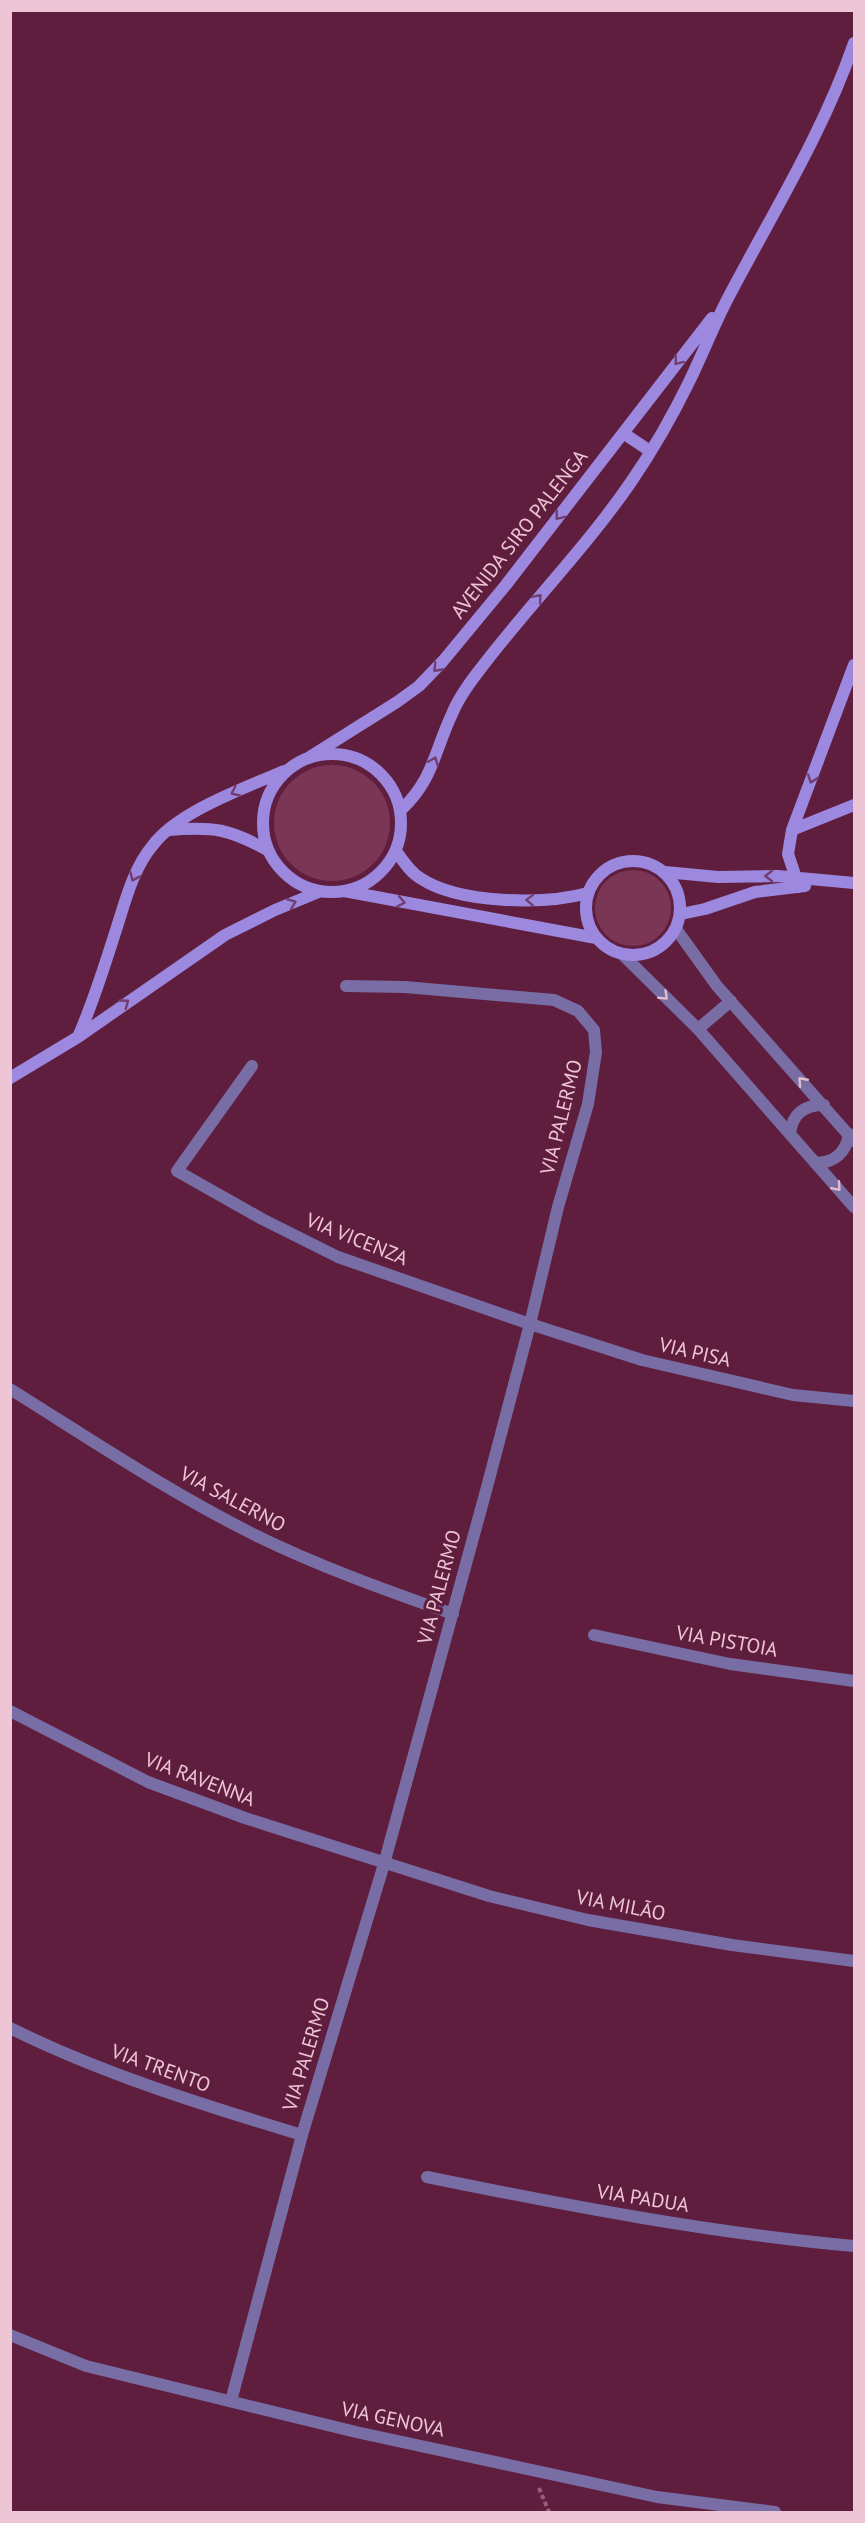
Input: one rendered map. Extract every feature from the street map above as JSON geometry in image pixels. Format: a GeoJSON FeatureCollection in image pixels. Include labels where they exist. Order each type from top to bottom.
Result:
{"type":"FeatureCollection","features":[{"type":"Feature","properties":{"kind":"main road","name":"AVENIDA SIRO PALENGA"},"geometry":{"type":"LineString","coordinates":[[402,809],[426,781],[452,714],[477,673],[600,522],[631,482],[650,451],[690,379],[727,299],[795,176],[844,72],[855,43]]}},
{"type":"Feature","properties":{"kind":"main road","name":"AVENIDA SIRO PALENGA"},"geometry":{"type":"LineString","coordinates":[[308,758],[397,702],[443,662],[727,299]]}},
{"type":"Feature","properties":{"kind":"main road"},"geometry":{"type":"LineString","coordinates":[[623,433],[650,451]]}},
{"type":"Feature","properties":{"kind":"main road"},"geometry":{"type":"LineString","coordinates":[[798,883],[788,854],[792,830],[855,665]]}},
{"type":"Feature","properties":{"kind":"main road"},"geometry":{"type":"LineString","coordinates":[[78,1037],[93,1000],[133,880],[153,843],[168,830],[207,805],[289,770],[308,758],[331,754],[354,757],[374,768],[390,785],[402,809],[402,828],[396,851],[384,870],[365,884],[343,891]]}},
{"type":"Feature","properties":{"kind":"main road"},"geometry":{"type":"LineString","coordinates":[[289,770],[273,786],[265,807],[263,829],[269,851],[281,870],[299,884],[321,891],[343,891],[596,938]]}},
{"type":"Feature","properties":{"kind":"main road"},"geometry":{"type":"LineString","coordinates":[[792,830],[855,805]]}},
{"type":"Feature","properties":{"kind":"main road"},"geometry":{"type":"LineString","coordinates":[[168,830],[213,828],[245,838],[269,851]]}},
{"type":"Feature","properties":{"kind":"main road"},"geometry":{"type":"LineString","coordinates":[[396,851],[419,878],[435,886],[463,893],[535,901],[560,900],[588,893]]}},
{"type":"Feature","properties":{"kind":"main road"},"geometry":{"type":"LineString","coordinates":[[636,861],[651,864],[664,872],[675,884],[680,898],[681,914],[676,929],[667,942],[654,951],[638,956],[622,955],[608,949],[596,938],[588,924],[585,908],[588,893],[596,879],[607,868],[621,862],[636,861]]}},
{"type":"Feature","properties":{"kind":"main road"},"geometry":{"type":"LineString","coordinates":[[664,872],[798,883],[855,883]]}},
{"type":"Feature","properties":{"kind":"main road"},"geometry":{"type":"LineString","coordinates":[[681,914],[705,909],[754,892],[798,883]]}},
{"type":"Feature","properties":{"kind":"main road"},"geometry":{"type":"LineString","coordinates":[[10,1078],[78,1037],[225,935],[275,910],[321,891]]}},
{"type":"Feature","properties":{"kind":"street"},"geometry":{"type":"LineString","coordinates":[[676,929],[730,1000],[852,1137],[838,1156],[824,1163],[815,1163]]}},
{"type":"Feature","properties":{"kind":"street"},"geometry":{"type":"LineString","coordinates":[[622,955],[698,1029],[855,1207]]}},
{"type":"Feature","properties":{"kind":"street","name":"VIA PALERMO"},"geometry":{"type":"LineString","coordinates":[[231,2401],[302,2135],[384,1864],[453,1614],[530,1323],[558,1207],[588,1104],[596,1052],[594,1029],[579,1011],[554,1000],[416,988],[346,986]]}},
{"type":"Feature","properties":{"kind":"street"},"geometry":{"type":"LineString","coordinates":[[698,1029],[730,1000]]}},
{"type":"Feature","properties":{"kind":"street","name":"VIA VICENZA"},"geometry":{"type":"LineString","coordinates":[[252,1066],[177,1171],[262,1219],[338,1257],[530,1323]]}},
{"type":"Feature","properties":{"kind":"street"},"geometry":{"type":"LineString","coordinates":[[790,1134],[794,1118],[800,1112],[807,1107],[824,1105]]}},
{"type":"Feature","properties":{"kind":"street","name":"VIA PISA"},"geometry":{"type":"LineString","coordinates":[[530,1323],[642,1360],[793,1395],[855,1401]]}},
{"type":"Feature","properties":{"kind":"street","name":"VIA SALERNO"},"geometry":{"type":"LineString","coordinates":[[10,1389],[175,1492],[255,1534],[358,1581],[453,1614]]}},
{"type":"Feature","properties":{"kind":"street","name":"VIA PISTOIA"},"geometry":{"type":"LineString","coordinates":[[594,1635],[730,1664],[855,1681]]}},
{"type":"Feature","properties":{"kind":"street","name":"VIA RAVENNA"},"geometry":{"type":"LineString","coordinates":[[10,1711],[148,1782],[245,1818],[384,1864]]}},
{"type":"Feature","properties":{"kind":"street","name":"VIA MILÃO"},"geometry":{"type":"LineString","coordinates":[[384,1864],[489,1896],[588,1920],[732,1945],[855,1961]]}},
{"type":"Feature","properties":{"kind":"street","name":"VIA TRENTO"},"geometry":{"type":"LineString","coordinates":[[10,2028],[42,2044],[177,2097],[302,2135]]}},
{"type":"Feature","properties":{"kind":"street","name":"VIA PADUA"},"geometry":{"type":"LineString","coordinates":[[427,2177],[593,2210],[770,2238],[855,2246]]}},
{"type":"Feature","properties":{"kind":"street","name":"VIA GENOVA"},"geometry":{"type":"LineString","coordinates":[[10,2335],[86,2367],[356,2432],[657,2497],[775,2512]]}},
{"type":"Feature","properties":{"kind":"path"},"geometry":{"type":"LineString","coordinates":[[530,2468],[549,2512]]}},
{"type":"Feature","properties":{"kind":"shaded area"},"geometry":{"type":"Polygon","coordinates":[[[332,765],[354,769],[373,782],[386,801],[390,823],[386,845],[373,864],[354,877],[332,881],[310,877],[291,864],[278,845],[274,823],[278,801],[291,782],[310,769],[332,765]]]}},
{"type":"Feature","properties":{"kind":"shaded area"},"geometry":{"type":"Polygon","coordinates":[[[633,870],[648,873],[660,881],[668,893],[671,908],[668,923],[660,935],[648,943],[633,946],[618,943],[606,935],[598,923],[595,908],[598,893],[606,881],[618,873],[633,870]]]}}]}
